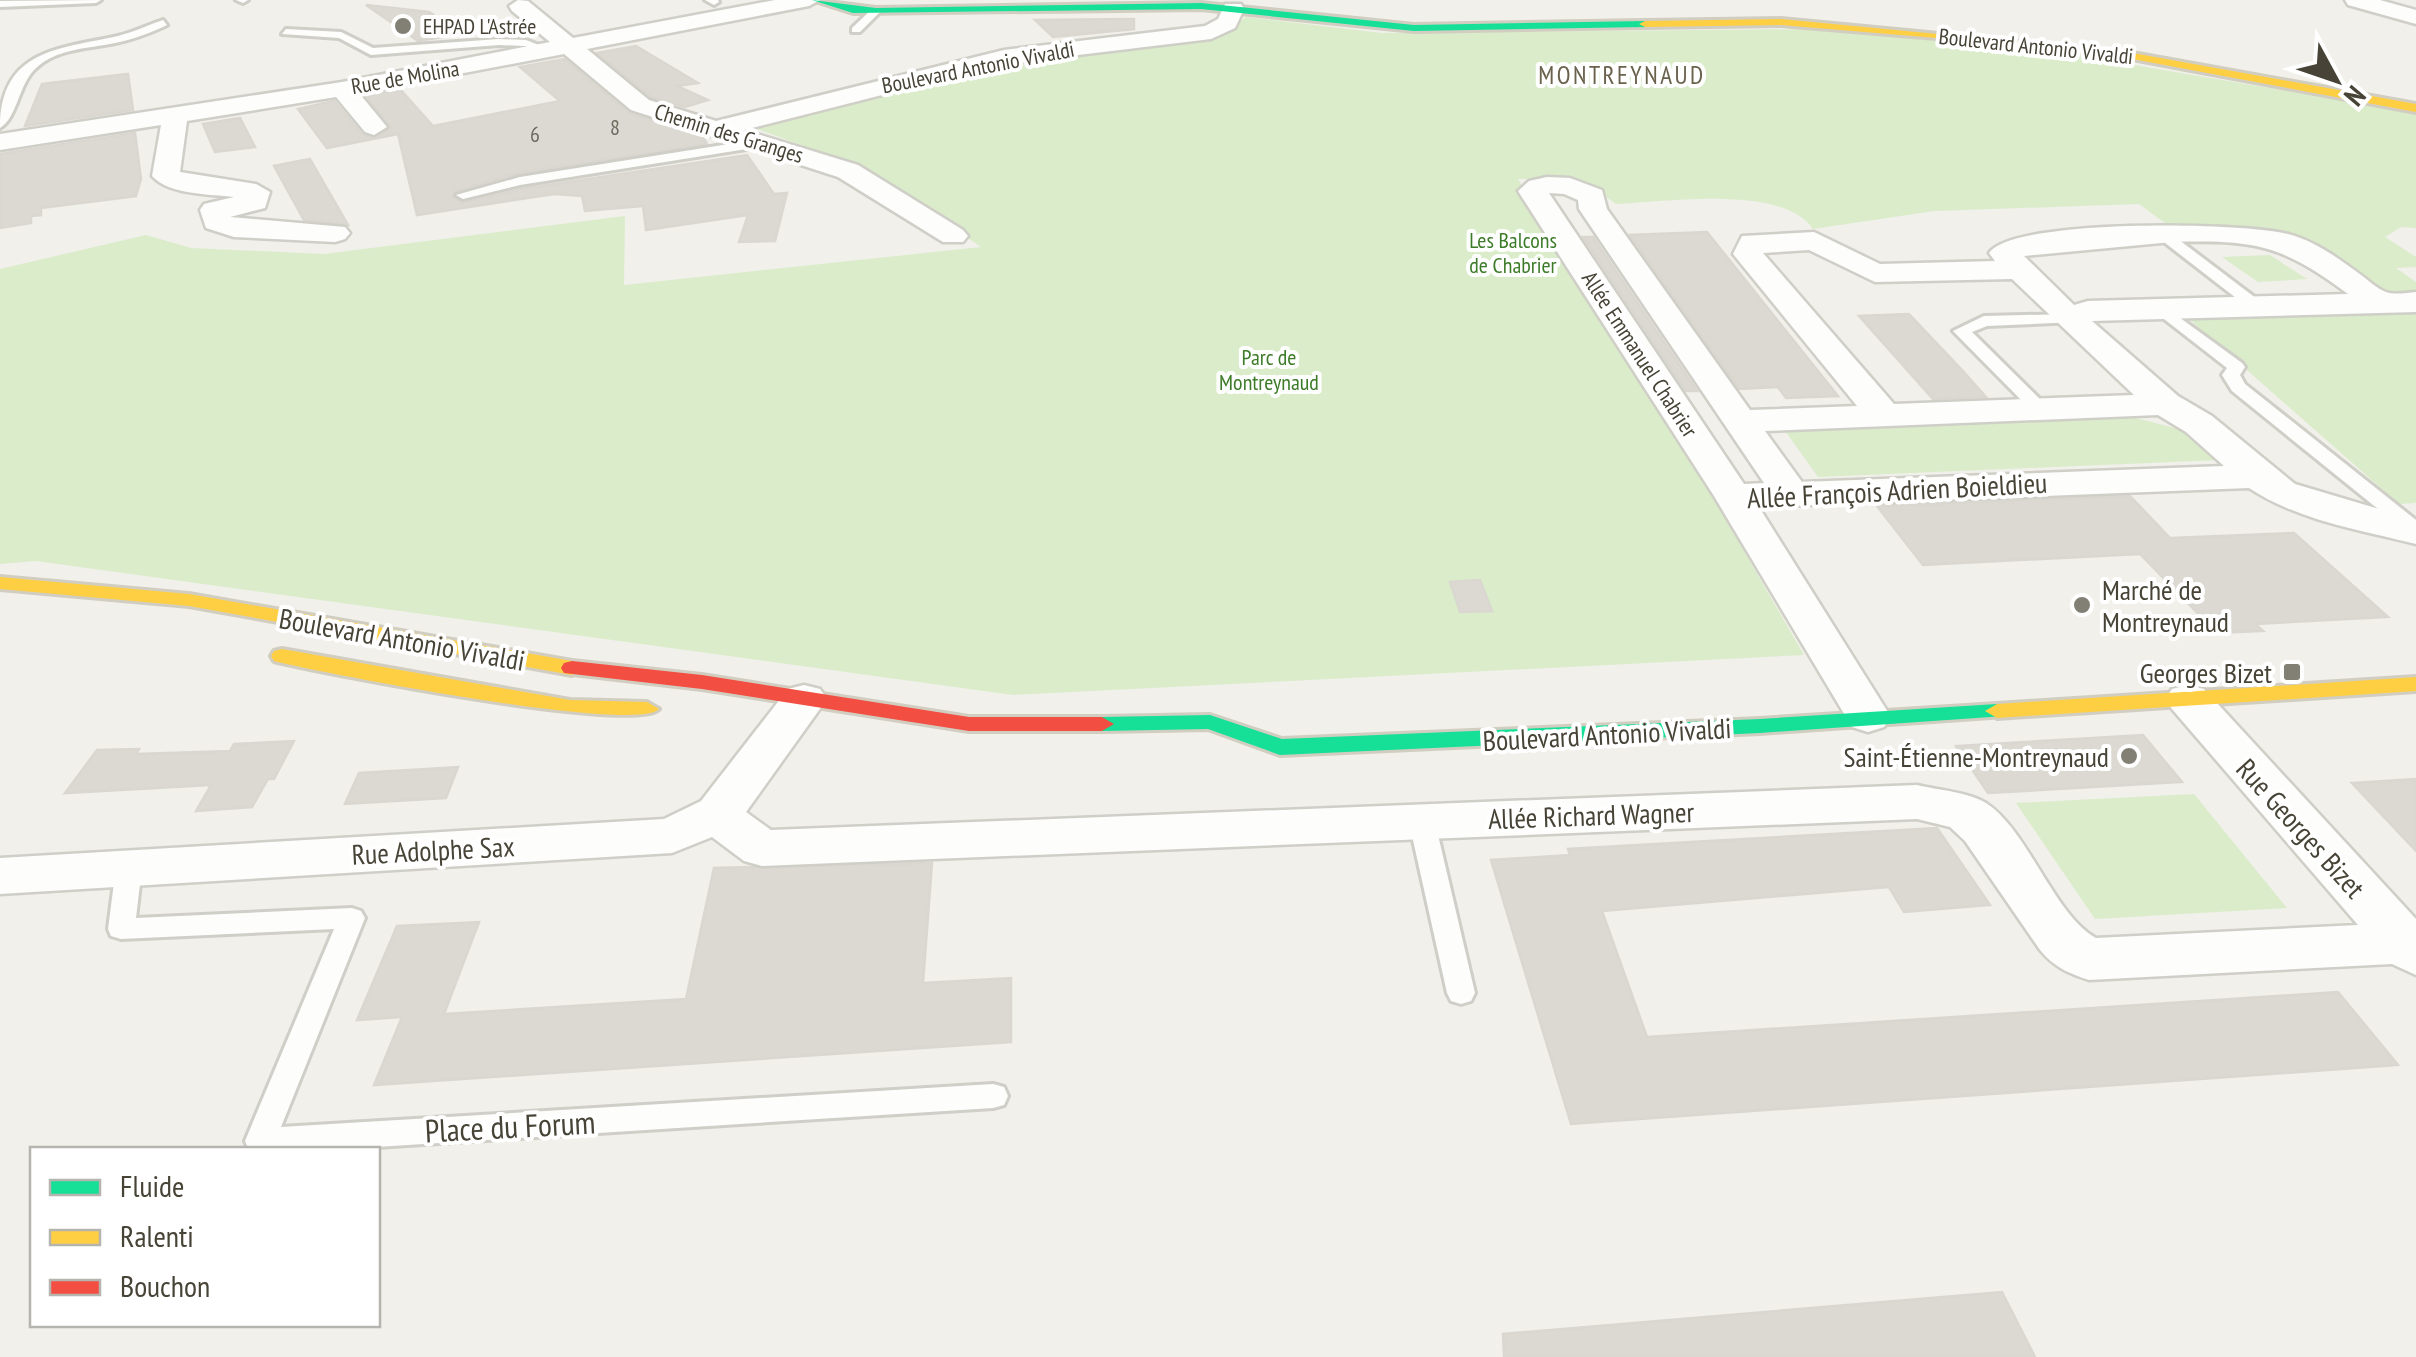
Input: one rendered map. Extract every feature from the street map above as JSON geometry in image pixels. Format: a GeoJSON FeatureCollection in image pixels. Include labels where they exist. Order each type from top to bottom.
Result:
{"type":"FeatureCollection","features":[{"type":"Feature","properties":{"kind":"street","name":"Rue de Molina"},"geometry":{"type":"LineString","coordinates":[[0,142],[342,88],[558,49],[758,6],[809,0]]}},
{"type":"Feature","properties":{"kind":"street","name":"Boulevard Antonio Vivaldi"},"geometry":{"type":"LineString","coordinates":[[817,0],[876,12],[1162,6],[1233,9],[1414,28],[1781,22],[2008,41],[2127,56],[2416,108]]}},
{"type":"Feature","properties":{"kind":"street","name":"Boulevard Antonio Vivaldi"},"geometry":{"type":"LineString","coordinates":[[840,0],[876,12]]}},
{"type":"Feature","properties":{"kind":"street"},"geometry":{"type":"LineString","coordinates":[[2356,0],[2416,17]]}},
{"type":"Feature","properties":{"kind":"street","name":"Chemin des Granges"},"geometry":{"type":"LineString","coordinates":[[520,6],[558,49],[640,105],[848,171],[953,236]]}},
{"type":"Feature","properties":{"kind":"street","name":"Boulevard Antonio Vivaldi"},"geometry":{"type":"LineString","coordinates":[[715,128],[984,60],[1211,32],[1227,22],[1233,9]]}},
{"type":"Feature","properties":{"kind":"street"},"geometry":{"type":"LineString","coordinates":[[342,88],[374,127]]}},
{"type":"Feature","properties":{"kind":"street"},"geometry":{"type":"LineString","coordinates":[[174,117],[166,176],[188,183],[256,192],[255,202],[214,210],[216,222],[234,228],[335,233]]}},
{"type":"Feature","properties":{"kind":"street","name":"Allée Emmanuel Chabrier"},"geometry":{"type":"LineString","coordinates":[[1733,496],[1532,191],[1547,184],[1560,184],[1592,196],[1600,219],[1791,494]]}},
{"type":"Feature","properties":{"kind":"street"},"geometry":{"type":"LineString","coordinates":[[2380,302],[2300,249],[2280,240],[2246,234],[2056,240],[2004,252],[2165,404],[2199,424],[2257,476],[2311,504],[2416,530]]}},
{"type":"Feature","properties":{"kind":"street"},"geometry":{"type":"LineString","coordinates":[[1884,416],[1748,254],[1753,242],[1814,241],[1874,273],[2024,269]]}},
{"type":"Feature","properties":{"kind":"street"},"geometry":{"type":"LineString","coordinates":[[2070,318],[2088,312],[2161,308],[2416,302]]}},
{"type":"Feature","properties":{"kind":"street","name":"Allée Emmanuel Chabrier"},"geometry":{"type":"LineString","coordinates":[[1740,421],[2165,404]]}},
{"type":"Feature","properties":{"kind":"street","name":"Allée François Adrien Boieldieu"},"geometry":{"type":"LineString","coordinates":[[1868,717],[1733,496],[2257,476]]}},
{"type":"Feature","properties":{"kind":"street","name":"Boulevard Antonio Vivaldi"},"geometry":{"type":"LineString","coordinates":[[0,583],[189,600],[540,664],[969,724],[1057,727],[1167,720],[1210,722],[1280,747],[1440,743],[2416,684]]}},
{"type":"Feature","properties":{"kind":"street","name":"Boulevard Antonio Vivaldi"},"geometry":{"type":"LineString","coordinates":[[264,652],[524,700],[662,710]]}},
{"type":"Feature","properties":{"kind":"street","name":"Boulevard Antonio Vivaldi"},"geometry":{"type":"LineString","coordinates":[[714,707],[804,699]]}},
{"type":"Feature","properties":{"kind":"street","name":"Rue Adolphe Sax"},"geometry":{"type":"LineString","coordinates":[[0,876],[672,836],[719,813],[804,699]]}},
{"type":"Feature","properties":{"kind":"street","name":"Rue Georges Bizet"},"geometry":{"type":"LineString","coordinates":[[2188,699],[2411,949]]}},
{"type":"Feature","properties":{"kind":"street","name":"Allée Richard Wagner"},"geometry":{"type":"LineString","coordinates":[[719,813],[736,832],[762,848],[1917,802],[1967,814],[1983,828],[2059,936],[2070,949],[2089,959],[2411,949]]}},
{"type":"Feature","properties":{"kind":"lane"},"geometry":{"type":"LineString","coordinates":[[0,4],[96,0]]}},
{"type":"Feature","properties":{"kind":"lane"},"geometry":{"type":"LineString","coordinates":[[856,30],[876,12]]}},
{"type":"Feature","properties":{"kind":"lane"},"geometry":{"type":"LineString","coordinates":[[0,124],[8,96],[37,59],[54,48],[130,38],[163,23]]}},
{"type":"Feature","properties":{"kind":"lane"},"geometry":{"type":"LineString","coordinates":[[286,32],[341,35],[371,52],[499,42],[558,49]]}},
{"type":"Feature","properties":{"kind":"lane"},"geometry":{"type":"LineString","coordinates":[[463,195],[520,180],[761,143]]}},
{"type":"Feature","properties":{"kind":"lane"},"geometry":{"type":"LineString","coordinates":[[2165,236],[2255,305]]}},
{"type":"Feature","properties":{"kind":"lane"},"geometry":{"type":"LineString","coordinates":[[2161,308],[2236,367],[2231,375],[2238,386],[2416,530]]}},
{"type":"Feature","properties":{"kind":"lane"},"geometry":{"type":"LineString","coordinates":[[2040,409],[1960,331],[1984,322],[2070,318]]}},
{"type":"Feature","properties":{"kind":"lane"},"geometry":{"type":"LineString","coordinates":[[1422,822],[1461,993]]}},
{"type":"Feature","properties":{"kind":"lane","name":"Place du Forum"},"geometry":{"type":"LineString","coordinates":[[129,867],[121,929],[352,918],[260,1141],[993,1096]]}},
{"type":"Feature","properties":{"kind":"green space","name":"Parc de Montreynaud"},"geometry":{"type":"Polygon","coordinates":[[[1246,17],[1382,33],[1820,29],[2076,55],[2416,113],[2416,228],[2401,227],[2385,237],[2416,257],[2416,267],[2396,268],[2416,282],[2416,295],[2372,288],[2273,233],[2242,227],[2176,231],[2139,204],[1934,211],[1813,229],[1798,215],[1750,201],[1692,199],[1616,204],[1594,191],[1570,184],[1518,179],[1695,466],[1804,655],[1013,695],[36,561],[0,564],[0,269],[146,235],[191,248],[324,254],[625,216],[624,285],[981,247],[869,170],[749,126],[787,114],[759,110],[880,79],[911,82],[992,66],[1144,49],[1221,34],[1246,17]]]}},
{"type":"Feature","properties":{"kind":"green space"},"geometry":{"type":"Polygon","coordinates":[[[2270,255],[2307,279],[2258,282],[2222,257],[2270,255]]]}},
{"type":"Feature","properties":{"kind":"green space"},"geometry":{"type":"Polygon","coordinates":[[[2416,304],[2416,503],[2399,504],[2180,311],[2416,304]]]}},
{"type":"Feature","properties":{"kind":"green space"},"geometry":{"type":"Polygon","coordinates":[[[2132,417],[2186,431],[2219,460],[1818,477],[1783,428],[2132,417]]]}},
{"type":"Feature","properties":{"kind":"green space"},"geometry":{"type":"Polygon","coordinates":[[[2194,794],[2287,908],[2095,919],[2016,803],[2194,794]]]}},
{"type":"Feature","properties":{"kind":"building"},"geometry":{"type":"Polygon","coordinates":[[[366,5],[429,12],[462,34],[418,41],[366,5]]]}},
{"type":"Feature","properties":{"kind":"building"},"geometry":{"type":"Polygon","coordinates":[[[1134,19],[1134,29],[1053,37],[1035,20],[1134,19]]]}},
{"type":"Feature","properties":{"kind":"building"},"geometry":{"type":"Polygon","coordinates":[[[636,46],[698,83],[677,86],[708,100],[685,107],[651,97],[597,53],[636,46]]]}},
{"type":"Feature","properties":{"kind":"building"},"geometry":{"type":"Polygon","coordinates":[[[564,59],[629,113],[703,137],[707,144],[519,173],[455,191],[454,198],[464,203],[521,189],[747,155],[774,194],[787,193],[775,241],[739,242],[748,215],[646,230],[643,206],[585,211],[582,196],[554,194],[417,215],[398,134],[327,148],[298,109],[334,101],[362,134],[376,138],[391,128],[366,96],[400,89],[433,126],[560,101],[520,67],[564,59]]]}},
{"type":"Feature","properties":{"kind":"building"},"geometry":{"type":"Polygon","coordinates":[[[128,74],[133,110],[25,126],[42,84],[128,74]]]}},
{"type":"Feature","properties":{"kind":"building"},"geometry":{"type":"Polygon","coordinates":[[[240,118],[255,147],[215,152],[203,124],[240,118]]]}},
{"type":"Feature","properties":{"kind":"building"},"geometry":{"type":"Polygon","coordinates":[[[135,133],[141,179],[136,196],[41,208],[41,215],[31,216],[31,223],[0,228],[0,154],[135,133]]]}},
{"type":"Feature","properties":{"kind":"building"},"geometry":{"type":"Polygon","coordinates":[[[310,159],[348,225],[304,220],[274,166],[310,159]]]}},
{"type":"Feature","properties":{"kind":"building"},"geometry":{"type":"Polygon","coordinates":[[[1707,232],[1838,396],[1786,398],[1778,387],[1739,389],[1630,235],[1707,232]]]}},
{"type":"Feature","properties":{"kind":"building"},"geometry":{"type":"Polygon","coordinates":[[[1583,237],[1593,237],[1697,391],[1686,391],[1583,237]]]}},
{"type":"Feature","properties":{"kind":"building"},"geometry":{"type":"Polygon","coordinates":[[[1909,314],[1986,397],[1933,399],[1859,316],[1909,314]]]}},
{"type":"Feature","properties":{"kind":"building"},"geometry":{"type":"Polygon","coordinates":[[[2130,496],[2170,538],[2294,533],[2388,617],[2255,624],[2263,631],[2217,633],[2140,554],[1923,565],[1877,506],[2130,496]]]}},
{"type":"Feature","properties":{"kind":"building"},"geometry":{"type":"Polygon","coordinates":[[[1480,580],[1492,611],[1460,612],[1450,582],[1480,580]]]}},
{"type":"Feature","properties":{"kind":"building"},"geometry":{"type":"Polygon","coordinates":[[[2143,735],[2182,782],[1988,793],[1956,746],[2143,735]]]}},
{"type":"Feature","properties":{"kind":"building"},"geometry":{"type":"Polygon","coordinates":[[[294,741],[274,779],[268,779],[252,807],[196,811],[211,785],[65,793],[97,750],[139,749],[136,754],[230,751],[234,744],[294,741]]]}},
{"type":"Feature","properties":{"kind":"building"},"geometry":{"type":"Polygon","coordinates":[[[458,767],[446,798],[345,804],[359,773],[458,767]]]}},
{"type":"Feature","properties":{"kind":"building"},"geometry":{"type":"Polygon","coordinates":[[[2416,779],[2416,851],[2352,783],[2416,779]]]}},
{"type":"Feature","properties":{"kind":"building"},"geometry":{"type":"Polygon","coordinates":[[[1937,828],[1990,905],[1904,912],[1889,887],[1602,911],[1647,1037],[2338,992],[2398,1065],[1571,1124],[1491,860],[1570,855],[1568,849],[1937,828]]]}},
{"type":"Feature","properties":{"kind":"building"},"geometry":{"type":"Polygon","coordinates":[[[932,863],[923,983],[1011,978],[1011,1042],[374,1085],[402,1017],[357,1020],[397,926],[479,922],[444,1014],[686,999],[714,868],[932,863]]]}},
{"type":"Feature","properties":{"kind":"building"},"geometry":{"type":"Polygon","coordinates":[[[2002,1292],[2035,1357],[1504,1357],[1503,1334],[2002,1292]]]}},
{"type":"Feature","properties":{"kind":"traffic: fast"},"geometry":{"type":"LineString","coordinates":[[817,0],[853,10],[876,11],[1201,6],[1414,28],[1645,24]]}},
{"type":"Feature","properties":{"kind":"traffic: fast"},"geometry":{"type":"LineString","coordinates":[[1102,724],[1210,722],[1280,747],[1760,726],[1997,711]]}},
{"type":"Feature","properties":{"kind":"traffic: slow"},"geometry":{"type":"LineString","coordinates":[[1645,24],[1781,22],[2008,41],[2127,55],[2416,108]]}},
{"type":"Feature","properties":{"kind":"traffic: slow"},"geometry":{"type":"LineString","coordinates":[[0,583],[189,600],[572,668]]}},
{"type":"Feature","properties":{"kind":"traffic: slow"},"geometry":{"type":"LineString","coordinates":[[282,656],[570,707],[647,709]]}},
{"type":"Feature","properties":{"kind":"traffic: slow"},"geometry":{"type":"LineString","coordinates":[[1997,711],[2416,684]]}},
{"type":"Feature","properties":{"kind":"traffic: jam"},"geometry":{"type":"LineString","coordinates":[[572,668],[702,682],[969,724],[1102,724]]}},
{"type":"Feature","properties":{"kind":"place","name":"EHPAD L'Astrée"},"geometry":{"type":"Point","coordinates":[403,26]}},
{"type":"Feature","properties":{"kind":"place","name":"Marché de Montreynaud"},"geometry":{"type":"Point","coordinates":[2082,605]}},
{"type":"Feature","properties":{"kind":"place","name":"Georges Bizet"},"geometry":{"type":"Point","coordinates":[2292,672]}},
{"type":"Feature","properties":{"kind":"place","name":"Saint-Étienne-Montreynaud"},"geometry":{"type":"Point","coordinates":[2129,756]}},
{"type":"Feature","properties":{"kind":"district","name":"MONTREYNAUD"},"geometry":{"type":"Point","coordinates":[1622,75]}},
{"type":"Feature","properties":{"kind":"park label","name":"Les Balcons de Chabrier"},"geometry":{"type":"Point","coordinates":[1513,252]}}]}
